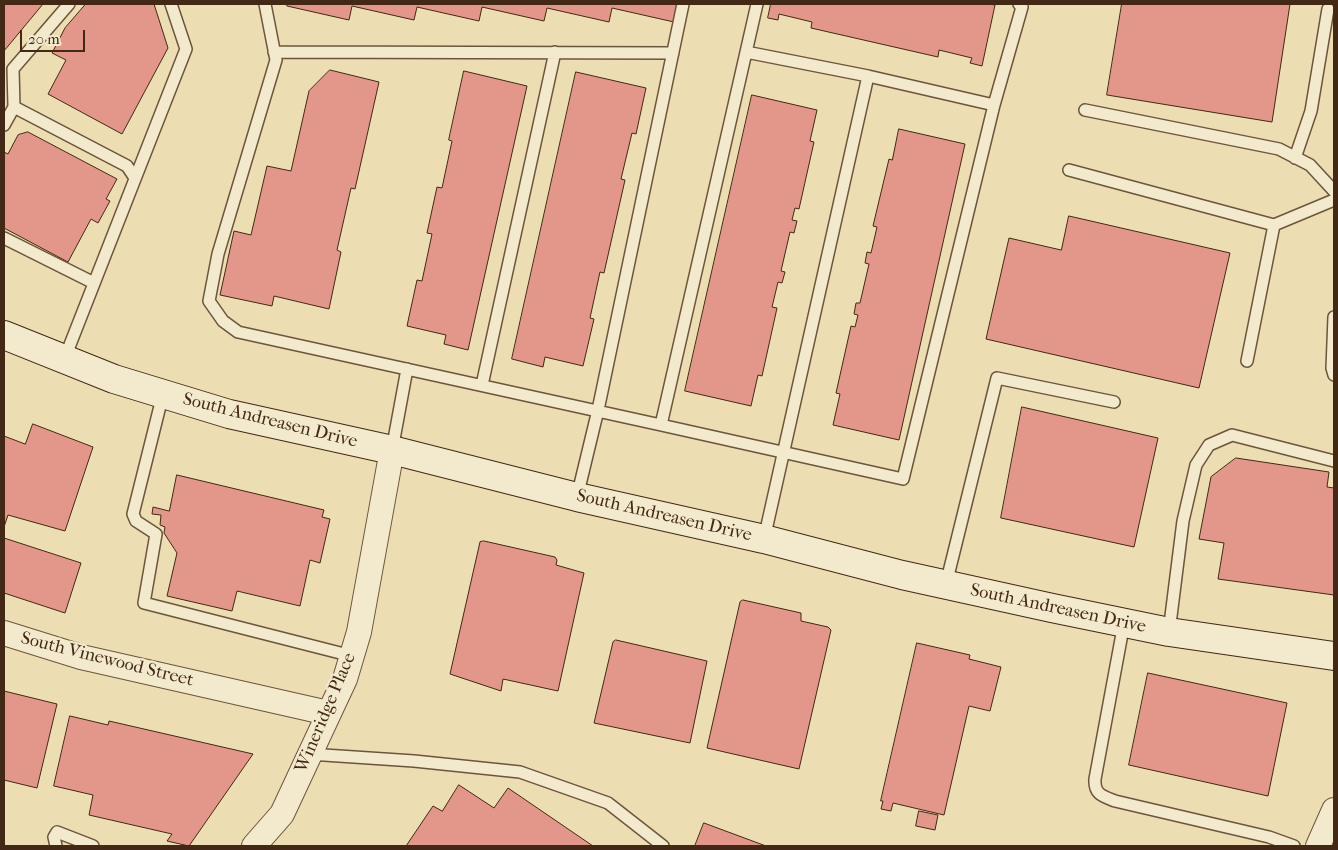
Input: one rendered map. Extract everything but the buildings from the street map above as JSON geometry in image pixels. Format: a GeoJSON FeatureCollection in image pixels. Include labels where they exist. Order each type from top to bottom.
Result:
{"type":"FeatureCollection","features":[{"type":"Feature","properties":{"kind":"street","name":"South Andreasen Drive"},"geometry":{"type":"LineString","coordinates":[[4,335],[114,379],[229,414],[392,450],[577,497],[764,539],[946,584],[1124,623],[1169,632],[1334,656]]}},
{"type":"Feature","properties":{"kind":"street","name":"Wineridge Place"},"geometry":{"type":"LineString","coordinates":[[254,846],[282,814],[345,679],[359,632],[392,450]]}},
{"type":"Feature","properties":{"kind":"street","name":"South Vinewood Street"},"geometry":{"type":"LineString","coordinates":[[4,633],[80,657],[328,714]]}},
{"type":"Feature","properties":{"kind":"street"},"geometry":{"type":"LineString","coordinates":[[1318,846],[1334,810]]}},
{"type":"Feature","properties":{"kind":"lane"},"geometry":{"type":"LineString","coordinates":[[4,125],[14,107],[13,69],[69,4]]}},
{"type":"Feature","properties":{"kind":"lane"},"geometry":{"type":"LineString","coordinates":[[64,360],[186,49],[171,4]]}},
{"type":"Feature","properties":{"kind":"lane"},"geometry":{"type":"LineString","coordinates":[[265,4],[276,60],[218,254],[208,301],[223,321],[238,332],[598,410],[903,479],[994,105],[1022,8],[1019,4]]}},
{"type":"Feature","properties":{"kind":"lane"},"geometry":{"type":"LineString","coordinates":[[577,497],[598,410],[684,4]]}},
{"type":"Feature","properties":{"kind":"lane"},"geometry":{"type":"LineString","coordinates":[[661,425],[757,4]]}},
{"type":"Feature","properties":{"kind":"lane"},"geometry":{"type":"LineString","coordinates":[[1296,158],[1311,112],[1328,9]]}},
{"type":"Feature","properties":{"kind":"lane"},"geometry":{"type":"LineString","coordinates":[[274,52],[673,53]]}},
{"type":"Feature","properties":{"kind":"lane"},"geometry":{"type":"LineString","coordinates":[[482,385],[555,52]]}},
{"type":"Feature","properties":{"kind":"lane"},"geometry":{"type":"LineString","coordinates":[[746,52],[868,76],[994,105]]}},
{"type":"Feature","properties":{"kind":"lane"},"geometry":{"type":"LineString","coordinates":[[764,539],[868,76]]}},
{"type":"Feature","properties":{"kind":"lane"},"geometry":{"type":"LineString","coordinates":[[14,107],[127,166],[135,178]]}},
{"type":"Feature","properties":{"kind":"lane"},"geometry":{"type":"LineString","coordinates":[[1085,110],[1279,150],[1310,165],[1334,191]]}},
{"type":"Feature","properties":{"kind":"lane"},"geometry":{"type":"LineString","coordinates":[[1069,170],[1274,225],[1334,200]]}},
{"type":"Feature","properties":{"kind":"lane"},"geometry":{"type":"LineString","coordinates":[[1248,361],[1274,225]]}},
{"type":"Feature","properties":{"kind":"lane"},"geometry":{"type":"LineString","coordinates":[[4,238],[94,283]]}},
{"type":"Feature","properties":{"kind":"lane"},"geometry":{"type":"LineString","coordinates":[[1334,317],[1332,368],[1334,375]]}},
{"type":"Feature","properties":{"kind":"lane"},"geometry":{"type":"LineString","coordinates":[[392,450],[408,369]]}},
{"type":"Feature","properties":{"kind":"lane"},"geometry":{"type":"LineString","coordinates":[[946,584],[997,378],[1114,402]]}},
{"type":"Feature","properties":{"kind":"lane"},"geometry":{"type":"LineString","coordinates":[[164,394],[133,514],[136,521],[156,534],[144,603],[352,656]]}},
{"type":"Feature","properties":{"kind":"lane"},"geometry":{"type":"LineString","coordinates":[[1169,632],[1183,521],[1196,465],[1209,445],[1232,435],[1334,461]]}},
{"type":"Feature","properties":{"kind":"lane"},"geometry":{"type":"LineString","coordinates":[[1124,623],[1095,779],[1095,788],[1100,796],[1270,837],[1294,846]]}},
{"type":"Feature","properties":{"kind":"lane"},"geometry":{"type":"LineString","coordinates":[[309,754],[414,761],[520,772],[608,803],[663,846]]}},
{"type":"Feature","properties":{"kind":"lane"},"geometry":{"type":"LineString","coordinates":[[56,846],[54,837],[56,832],[93,846]]}}]}
